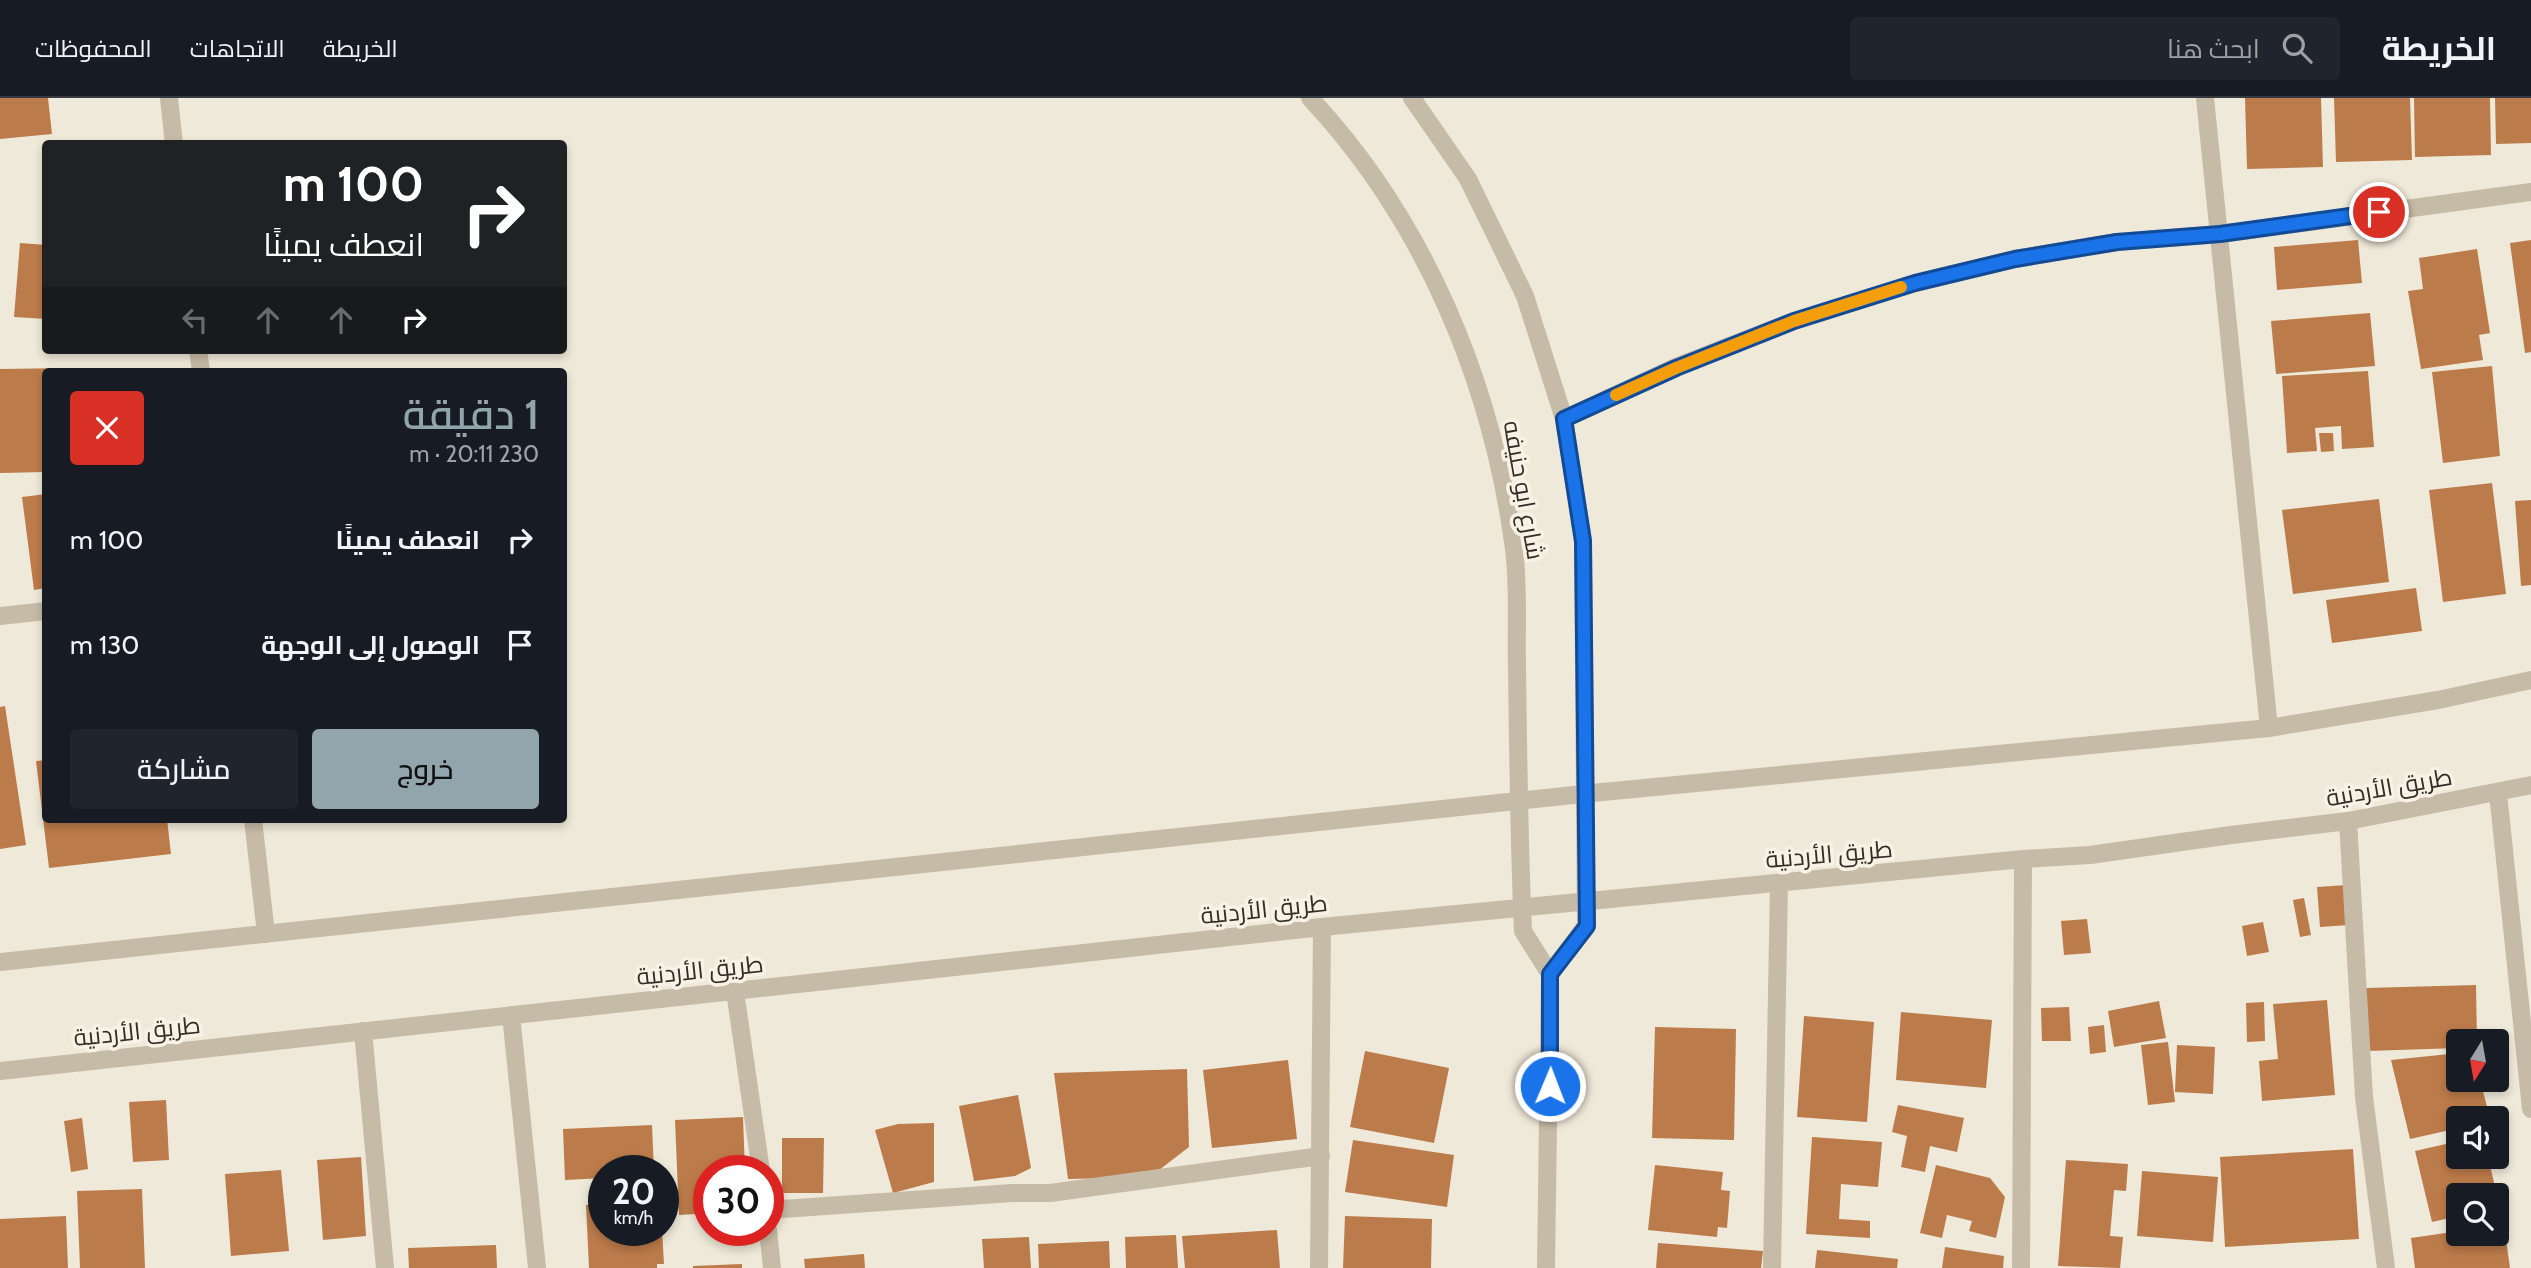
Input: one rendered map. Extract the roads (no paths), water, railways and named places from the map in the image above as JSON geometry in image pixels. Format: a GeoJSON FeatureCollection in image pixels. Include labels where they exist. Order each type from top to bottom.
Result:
{"type":"FeatureCollection","features":[{"type":"Feature","properties":{"kind":"street"},"geometry":{"type":"LineString","coordinates":[[169,98],[174,140]]}},
{"type":"Feature","properties":{"kind":"street","name":"شارع ابو حنيفه"},"geometry":{"type":"LineString","coordinates":[[1310,98],[1337,128],[1404,222],[1457,326],[1493,437],[1515,551],[1524,931],[1550,974],[1587,926],[1583,541],[1564,419],[1525,296],[1468,180],[1412,98]]}},
{"type":"Feature","properties":{"kind":"street"},"geometry":{"type":"LineString","coordinates":[[2205,98],[2269,728]]}},
{"type":"Feature","properties":{"kind":"street"},"geometry":{"type":"LineString","coordinates":[[1564,419],[1676,368],[1783,326],[1915,283],[2015,259],[2091,246],[2220,234],[2531,192]]}},
{"type":"Feature","properties":{"kind":"street"},"geometry":{"type":"LineString","coordinates":[[0,616],[42,611]]}},
{"type":"Feature","properties":{"kind":"street"},"geometry":{"type":"LineString","coordinates":[[0,962],[1585,794],[2269,728],[2438,700],[2531,680]]}},
{"type":"Feature","properties":{"kind":"street","name":"طريق الأردنية"},"geometry":{"type":"LineString","coordinates":[[0,1071],[1322,927],[2023,859],[2090,855],[2347,821],[2531,785]]}},
{"type":"Feature","properties":{"kind":"street"},"geometry":{"type":"LineString","coordinates":[[2498,793],[2531,1109]]}},
{"type":"Feature","properties":{"kind":"street"},"geometry":{"type":"LineString","coordinates":[[2347,821],[2364,1097],[2386,1268]]}},
{"type":"Feature","properties":{"kind":"street"},"geometry":{"type":"LineString","coordinates":[[253,823],[266,934]]}},
{"type":"Feature","properties":{"kind":"street"},"geometry":{"type":"LineString","coordinates":[[2021,1268],[2023,859]]}},
{"type":"Feature","properties":{"kind":"street"},"geometry":{"type":"LineString","coordinates":[[1772,1268],[1779,883]]}},
{"type":"Feature","properties":{"kind":"street"},"geometry":{"type":"LineString","coordinates":[[1319,1268],[1322,927]]}},
{"type":"Feature","properties":{"kind":"street"},"geometry":{"type":"LineString","coordinates":[[1546,1268],[1550,974]]}},
{"type":"Feature","properties":{"kind":"street"},"geometry":{"type":"LineString","coordinates":[[735,991],[759,1155]]}},
{"type":"Feature","properties":{"kind":"street"},"geometry":{"type":"LineString","coordinates":[[511,1015],[537,1268]]}},
{"type":"Feature","properties":{"kind":"street"},"geometry":{"type":"LineString","coordinates":[[363,1031],[384,1268]]}},
{"type":"Feature","properties":{"kind":"street"},"geometry":{"type":"LineString","coordinates":[[784,1209],[1012,1193],[1050,1193],[1321,1156]]}},
{"type":"Feature","properties":{"kind":"street"},"geometry":{"type":"LineString","coordinates":[[770,1246],[772,1268]]}}]}
